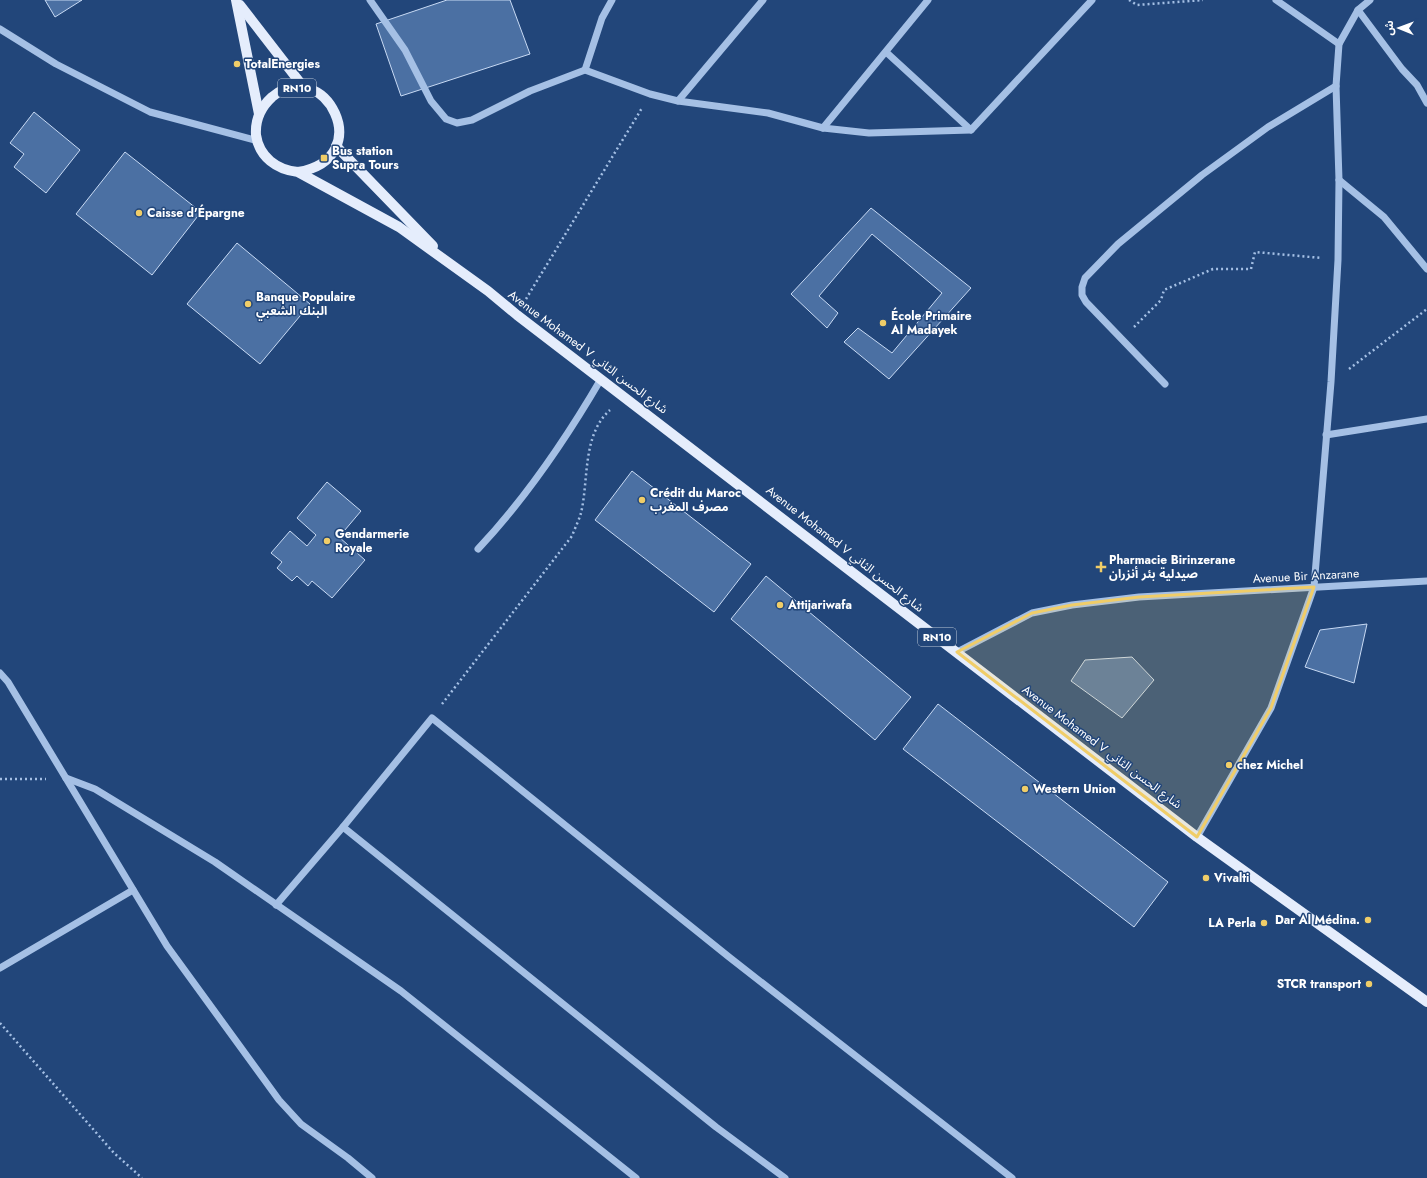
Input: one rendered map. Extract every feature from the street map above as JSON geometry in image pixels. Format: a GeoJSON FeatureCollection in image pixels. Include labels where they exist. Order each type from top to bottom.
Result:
{"type":"FeatureCollection","features":[{"type":"Feature","properties":{"kind":"main road","name":"RN10"},"geometry":{"type":"LineString","coordinates":[[237,2],[305,89]]}},
{"type":"Feature","properties":{"kind":"main road","name":"RN10"},"geometry":{"type":"LineString","coordinates":[[237,2],[259,114]]}},
{"type":"Feature","properties":{"kind":"main road","name":"RN10"},"geometry":{"type":"LineString","coordinates":[[298,172],[284,170],[263,154],[258,141],[256,124],[259,114],[267,102],[278,93],[291,88],[305,89],[322,96],[334,110],[339,128],[336,146],[453,266]]}},
{"type":"Feature","properties":{"kind":"main road"},"geometry":{"type":"LineString","coordinates":[[298,172],[310,170],[321,164],[330,156],[336,146]]}},
{"type":"Feature","properties":{"kind":"main road","name":"Avenue Mohamed V شارع الحسن الثاني"},"geometry":{"type":"LineString","coordinates":[[298,172],[399,227],[488,291],[517,315],[1197,837],[1427,1002]]}},
{"type":"Feature","properties":{"kind":"street"},"geometry":{"type":"LineString","coordinates":[[370,0],[405,50],[431,101],[446,119],[457,123],[472,120],[530,91],[585,70],[650,94],[678,101],[768,113],[823,128],[869,133],[971,130],[1092,0]]}},
{"type":"Feature","properties":{"kind":"street"},"geometry":{"type":"LineString","coordinates":[[585,70],[602,18],[612,0]]}},
{"type":"Feature","properties":{"kind":"street"},"geometry":{"type":"LineString","coordinates":[[678,101],[763,0]]}},
{"type":"Feature","properties":{"kind":"street"},"geometry":{"type":"LineString","coordinates":[[823,128],[928,0]]}},
{"type":"Feature","properties":{"kind":"street"},"geometry":{"type":"LineString","coordinates":[[1276,0],[1339,44]]}},
{"type":"Feature","properties":{"kind":"street"},"geometry":{"type":"LineString","coordinates":[[1197,837],[1271,708],[1314,587],[1331,382],[1338,260],[1339,180],[1336,86],[1339,44],[1358,10],[1370,0]]}},
{"type":"Feature","properties":{"kind":"street"},"geometry":{"type":"LineString","coordinates":[[1358,10],[1402,69],[1417,85],[1427,103]]}},
{"type":"Feature","properties":{"kind":"street"},"geometry":{"type":"LineString","coordinates":[[0,29],[56,64],[150,112],[258,141]]}},
{"type":"Feature","properties":{"kind":"street"},"geometry":{"type":"LineString","coordinates":[[886,52],[971,130]]}},
{"type":"Feature","properties":{"kind":"street"},"geometry":{"type":"LineString","coordinates":[[1165,384],[1086,302],[1082,295],[1084,278],[1118,244],[1202,175],[1268,127],[1336,86]]}},
{"type":"Feature","properties":{"kind":"street"},"geometry":{"type":"LineString","coordinates":[[1339,180],[1384,217],[1427,269]]}},
{"type":"Feature","properties":{"kind":"street"},"geometry":{"type":"LineString","coordinates":[[478,550],[501,526],[567,436],[601,379]]}},
{"type":"Feature","properties":{"kind":"street"},"geometry":{"type":"LineString","coordinates":[[1326,435],[1427,419]]}},
{"type":"Feature","properties":{"kind":"street","name":"Avenue Bir Anzarane"},"geometry":{"type":"LineString","coordinates":[[957,652],[1032,614],[1072,605],[1139,597],[1427,581]]}},
{"type":"Feature","properties":{"kind":"street"},"geometry":{"type":"LineString","coordinates":[[0,673],[8,682],[167,946],[279,1100],[301,1124],[348,1158],[372,1178]]}},
{"type":"Feature","properties":{"kind":"street"},"geometry":{"type":"LineString","coordinates":[[276,905],[343,827],[432,718],[736,962],[1012,1178]]}},
{"type":"Feature","properties":{"kind":"street"},"geometry":{"type":"LineString","coordinates":[[66,778],[95,789],[215,862],[401,991],[636,1178]]}},
{"type":"Feature","properties":{"kind":"street"},"geometry":{"type":"LineString","coordinates":[[343,827],[716,1127],[785,1178]]}},
{"type":"Feature","properties":{"kind":"street"},"geometry":{"type":"LineString","coordinates":[[0,968],[133,890]]}},
{"type":"Feature","properties":{"kind":"path"},"geometry":{"type":"LineString","coordinates":[[1129,0],[1137,5],[1203,0]]}},
{"type":"Feature","properties":{"kind":"path"},"geometry":{"type":"LineString","coordinates":[[517,315],[650,94]]}},
{"type":"Feature","properties":{"kind":"path"},"geometry":{"type":"LineString","coordinates":[[1122,339],[1161,300],[1164,290],[1213,269],[1251,269],[1255,252],[1338,260]]}},
{"type":"Feature","properties":{"kind":"path"},"geometry":{"type":"LineString","coordinates":[[1331,382],[1427,309]]}},
{"type":"Feature","properties":{"kind":"path"},"geometry":{"type":"LineString","coordinates":[[432,718],[572,536],[581,513],[593,437],[600,418],[624,396]]}},
{"type":"Feature","properties":{"kind":"path"},"geometry":{"type":"LineString","coordinates":[[0,779],[66,778]]}},
{"type":"Feature","properties":{"kind":"path"},"geometry":{"type":"LineString","coordinates":[[0,1024],[114,1153],[142,1178]]}},
{"type":"Feature","properties":{"kind":"highlighted area"},"geometry":{"type":"Polygon","coordinates":[[[1314,587],[1271,708],[1197,837],[957,652],[1032,613],[1072,605],[1139,597],[1314,587]]]}},
{"type":"Feature","properties":{"kind":"building"},"geometry":{"type":"Polygon","coordinates":[[[45,0],[82,0],[55,17],[45,0]]]}},
{"type":"Feature","properties":{"kind":"building"},"geometry":{"type":"Polygon","coordinates":[[[447,0],[510,0],[530,54],[401,96],[376,24],[447,0]]]}},
{"type":"Feature","properties":{"kind":"building"},"geometry":{"type":"Polygon","coordinates":[[[34,112],[80,150],[46,193],[14,167],[24,154],[10,143],[34,112]]]}},
{"type":"Feature","properties":{"kind":"building","name":"Caisse d'Épargne"},"geometry":{"type":"Polygon","coordinates":[[[125,152],[201,212],[152,275],[76,214],[125,152]]]}},
{"type":"Feature","properties":{"kind":"building"},"geometry":{"type":"Polygon","coordinates":[[[871,208],[971,288],[889,379],[844,342],[858,328],[892,353],[942,293],[872,234],[819,296],[838,313],[827,328],[791,294],[871,208]]]}},
{"type":"Feature","properties":{"kind":"building","name":"Banque Populaire البنك الشعبي"},"geometry":{"type":"Polygon","coordinates":[[[237,243],[310,304],[260,364],[187,304],[237,243]]]}},
{"type":"Feature","properties":{"kind":"building"},"geometry":{"type":"Polygon","coordinates":[[[632,471],[751,564],[714,612],[595,520],[632,471]]]}},
{"type":"Feature","properties":{"kind":"building","name":"Gendarmerie Royale"},"geometry":{"type":"Polygon","coordinates":[[[327,482],[361,511],[339,537],[365,560],[332,598],[312,581],[308,586],[297,576],[292,581],[277,568],[282,562],[271,553],[290,531],[307,546],[316,535],[297,518],[327,482]]]}},
{"type":"Feature","properties":{"kind":"building"},"geometry":{"type":"Polygon","coordinates":[[[766,576],[911,697],[875,740],[731,619],[766,576]]]}},
{"type":"Feature","properties":{"kind":"building"},"geometry":{"type":"Polygon","coordinates":[[[1367,624],[1354,683],[1305,667],[1320,630],[1367,624]]]}},
{"type":"Feature","properties":{"kind":"building"},"geometry":{"type":"Polygon","coordinates":[[[1132,657],[1154,680],[1122,718],[1071,681],[1085,660],[1132,657]]]}},
{"type":"Feature","properties":{"kind":"building"},"geometry":{"type":"Polygon","coordinates":[[[938,704],[1168,882],[1134,927],[903,749],[938,704]]]}},
{"type":"Feature","properties":{"kind":"place","name":"TotalEnergies"},"geometry":{"type":"Point","coordinates":[237,64]}},
{"type":"Feature","properties":{"kind":"place","name":"Bus station Supra Tours"},"geometry":{"type":"Point","coordinates":[324,158]}},
{"type":"Feature","properties":{"kind":"place","name":"Caisse d'Épargne"},"geometry":{"type":"Point","coordinates":[139,213]}},
{"type":"Feature","properties":{"kind":"place","name":"Banque Populaire البنك الشعبي"},"geometry":{"type":"Point","coordinates":[248,304]}},
{"type":"Feature","properties":{"kind":"place","name":"École Primaire Al Madayek"},"geometry":{"type":"Point","coordinates":[883,323]}},
{"type":"Feature","properties":{"kind":"place","name":"Crédit du Maroc مصرف المغرب"},"geometry":{"type":"Point","coordinates":[642,500]}},
{"type":"Feature","properties":{"kind":"place","name":"Gendarmerie Royale"},"geometry":{"type":"Point","coordinates":[327,541]}},
{"type":"Feature","properties":{"kind":"place","name":"Pharmacie Birinzerane صيدلية بئر أنزران"},"geometry":{"type":"Point","coordinates":[1101,567]}},
{"type":"Feature","properties":{"kind":"place","name":"Attijariwafa"},"geometry":{"type":"Point","coordinates":[780,605]}},
{"type":"Feature","properties":{"kind":"place","name":"chez Michel"},"geometry":{"type":"Point","coordinates":[1229,765]}},
{"type":"Feature","properties":{"kind":"place","name":"Western Union"},"geometry":{"type":"Point","coordinates":[1025,789]}},
{"type":"Feature","properties":{"kind":"place","name":"Vivalti"},"geometry":{"type":"Point","coordinates":[1206,878]}},
{"type":"Feature","properties":{"kind":"place","name":"Dar Al Médina."},"geometry":{"type":"Point","coordinates":[1368,920]}},
{"type":"Feature","properties":{"kind":"place","name":"LA Perla"},"geometry":{"type":"Point","coordinates":[1264,923]}},
{"type":"Feature","properties":{"kind":"place","name":"STCR transport"},"geometry":{"type":"Point","coordinates":[1369,984]}}]}
